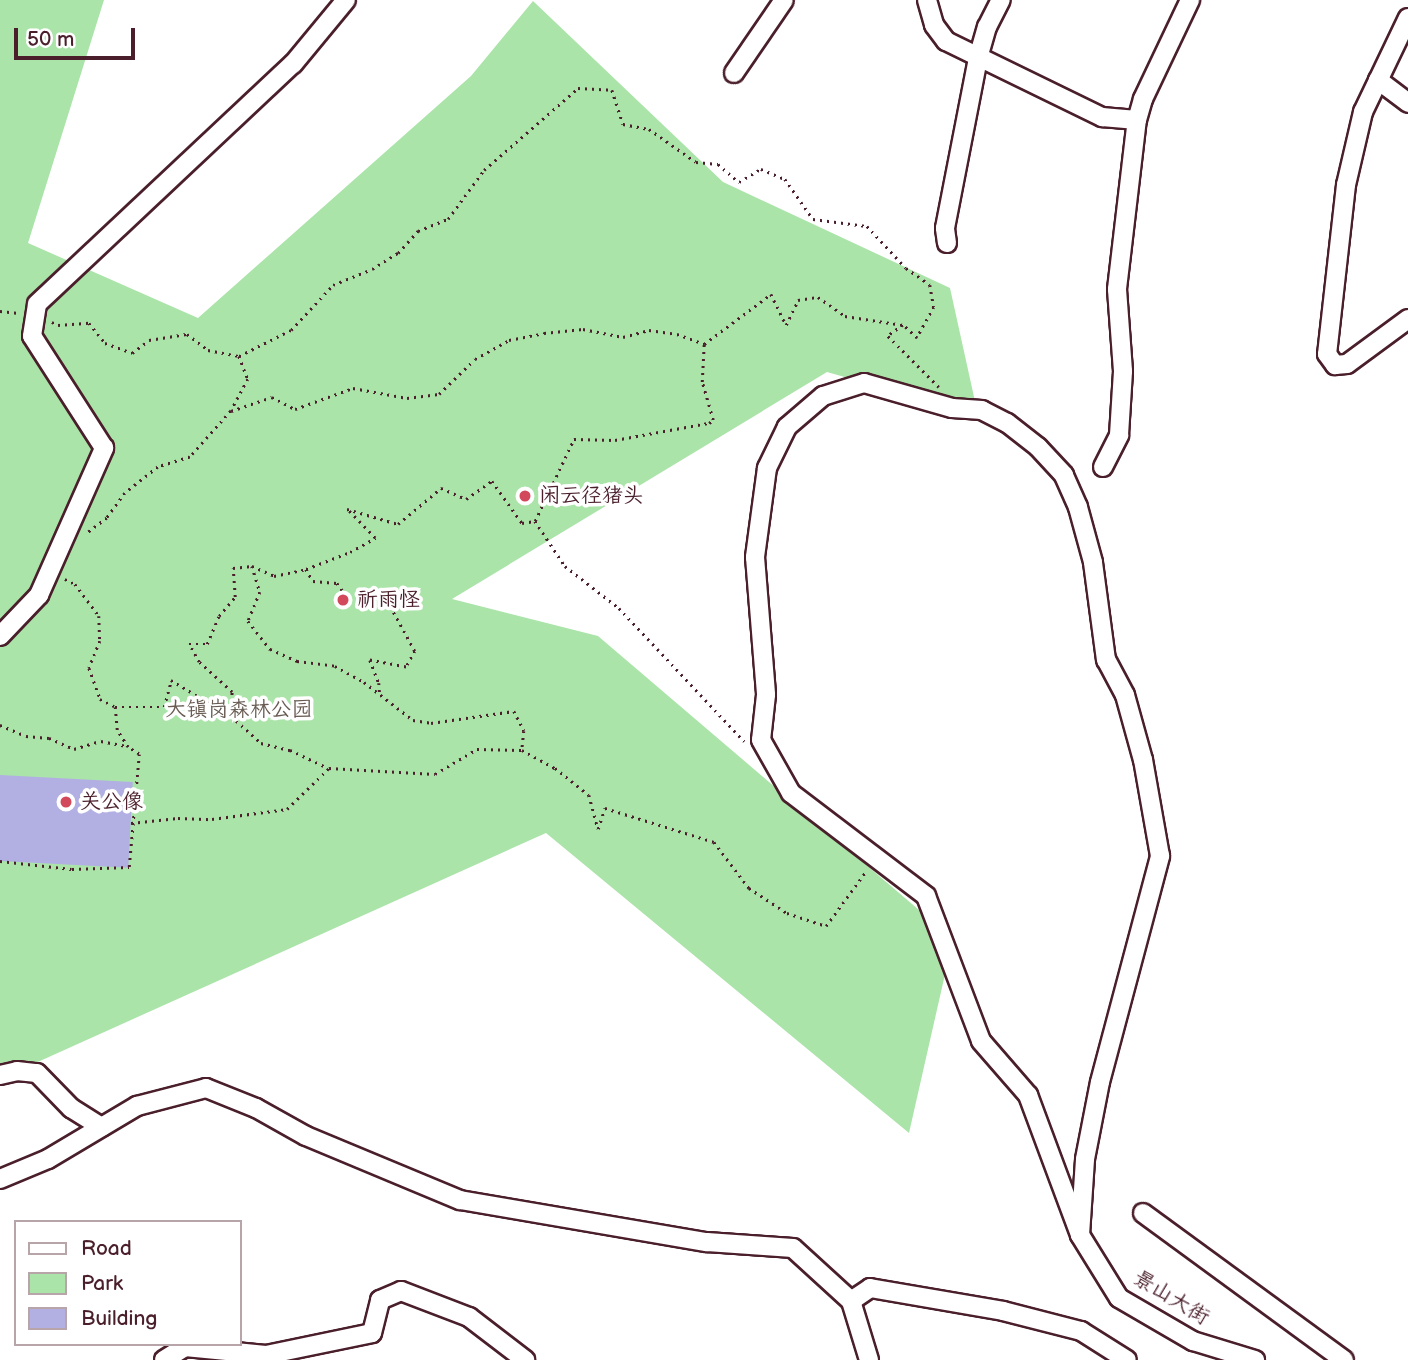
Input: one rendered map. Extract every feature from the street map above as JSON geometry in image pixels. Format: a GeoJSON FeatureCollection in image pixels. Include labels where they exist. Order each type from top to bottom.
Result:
{"type":"FeatureCollection","features":[{"type":"Feature","properties":{"kind":"street"},"geometry":{"type":"LineString","coordinates":[[0,636],[39,596],[104,448],[32,335],[37,304],[293,64],[346,0]]}},
{"type":"Feature","properties":{"kind":"street"},"geometry":{"type":"LineString","coordinates":[[734,73],[784,0]]}},
{"type":"Feature","properties":{"kind":"street"},"geometry":{"type":"LineString","coordinates":[[927,0],[934,25],[946,41],[1102,117],[1137,120]]}},
{"type":"Feature","properties":{"kind":"street"},"geometry":{"type":"LineString","coordinates":[[947,243],[945,228],[978,58],[987,27],[1001,0]]}},
{"type":"Feature","properties":{"kind":"street"},"geometry":{"type":"LineString","coordinates":[[1103,467],[1119,435],[1123,371],[1117,289],[1137,120],[1143,100],[1190,0]]}},
{"type":"Feature","properties":{"kind":"street"},"geometry":{"type":"LineString","coordinates":[[1408,18],[1363,112],[1346,185],[1327,354],[1335,365],[1347,364],[1408,319]]}},
{"type":"Feature","properties":{"kind":"street"},"geometry":{"type":"LineString","coordinates":[[1378,80],[1408,103]]}},
{"type":"Feature","properties":{"kind":"street","name":"景山大街"},"geometry":{"type":"LineString","coordinates":[[1080,1235],[1085,1159],[1100,1082],[1160,856],[1143,760],[1125,695],[1106,660],[1093,562],[1078,508],[1064,475],[1038,447],[1007,423],[982,410],[952,408],[864,383],[823,396],[787,427],[767,468],[755,557],[766,695],[761,740],[791,793],[926,896],[981,1041],[1028,1095],[1080,1235],[1119,1298],[1193,1341],[1255,1360]]}},
{"type":"Feature","properties":{"kind":"street"},"geometry":{"type":"LineString","coordinates":[[0,1075],[18,1071],[37,1073],[71,1108],[102,1127]]}},
{"type":"Feature","properties":{"kind":"street"},"geometry":{"type":"LineString","coordinates":[[0,1179],[48,1159],[137,1106],[206,1088],[256,1108],[306,1136],[460,1200],[706,1242],[793,1248],[851,1301],[869,1360]]}},
{"type":"Feature","properties":{"kind":"street"},"geometry":{"type":"LineString","coordinates":[[1143,1213],[1344,1360]]}},
{"type":"Feature","properties":{"kind":"street"},"geometry":{"type":"LineString","coordinates":[[851,1301],[870,1288],[1003,1311],[1081,1331],[1126,1360]]}},
{"type":"Feature","properties":{"kind":"street"},"geometry":{"type":"LineString","coordinates":[[164,1360],[185,1347],[266,1355],[372,1333],[380,1300],[401,1291],[469,1317],[525,1360]]}},
{"type":"Feature","properties":{"kind":"path"},"geometry":{"type":"LineString","coordinates":[[0,311],[36,314],[58,325],[89,323],[105,343],[132,353],[149,340],[187,334],[208,350],[239,356],[291,330],[333,285],[372,269],[398,253],[418,232],[448,219],[484,170],[578,88],[612,90],[623,124],[649,130],[696,162],[718,164],[739,182],[761,169],[785,179],[813,219],[867,226],[906,268],[930,285],[934,307],[917,338],[903,325],[845,316],[818,298],[798,300],[786,325],[771,294],[704,344]]}},
{"type":"Feature","properties":{"kind":"path"},"geometry":{"type":"LineString","coordinates":[[903,325],[888,336],[938,384],[952,408]]}},
{"type":"Feature","properties":{"kind":"path"},"geometry":{"type":"LineString","coordinates":[[231,411],[272,397],[295,409],[353,388],[407,398],[439,394],[475,359],[509,340],[544,333],[583,329],[623,337],[649,330],[677,334],[704,344]]}},
{"type":"Feature","properties":{"kind":"path"},"geometry":{"type":"LineString","coordinates":[[536,522],[574,439],[614,440],[702,425],[713,420],[702,382],[704,344]]}},
{"type":"Feature","properties":{"kind":"path"},"geometry":{"type":"LineString","coordinates":[[239,356],[248,379],[231,411],[190,457],[158,467],[125,493],[107,518],[53,564],[75,584],[99,617],[100,641],[89,668],[100,699],[116,707],[164,707],[171,680],[231,716],[261,743],[290,750],[329,768],[435,774],[477,749],[522,750],[555,768],[589,795],[598,829],[605,808],[714,842],[749,888],[787,913],[826,926],[861,881]]}},
{"type":"Feature","properties":{"kind":"path"},"geometry":{"type":"LineString","coordinates":[[231,716],[232,692],[199,662],[190,643],[208,644],[219,616],[235,597],[233,568],[252,566],[274,576],[306,569],[350,552],[375,538],[347,509],[398,524],[441,488],[466,499],[492,481],[522,523],[536,522]]}},
{"type":"Feature","properties":{"kind":"path"},"geometry":{"type":"LineString","coordinates":[[536,522],[565,566],[619,608],[746,743]]}},
{"type":"Feature","properties":{"kind":"path"},"geometry":{"type":"LineString","coordinates":[[252,566],[260,592],[248,621],[270,649],[297,661],[335,666],[364,681],[413,720],[431,723],[514,711],[524,731],[522,750]]}},
{"type":"Feature","properties":{"kind":"path"},"geometry":{"type":"LineString","coordinates":[[306,569],[313,581],[337,583],[351,601],[387,600],[415,650],[406,667],[370,660],[379,683],[380,696]]}},
{"type":"Feature","properties":{"kind":"path"},"geometry":{"type":"LineString","coordinates":[[116,707],[117,730],[128,747]]}},
{"type":"Feature","properties":{"kind":"path"},"geometry":{"type":"LineString","coordinates":[[0,725],[26,736],[49,738],[74,749],[102,741],[128,747],[139,754],[129,867],[72,869],[0,861]]}},
{"type":"Feature","properties":{"kind":"path"},"geometry":{"type":"LineString","coordinates":[[131,823],[178,818],[212,820],[288,809],[329,768]]}},
{"type":"Feature","properties":{"kind":"green space","name":"大镇岗森林公园"},"geometry":{"type":"Polygon","coordinates":[[[0,0],[104,0],[28,243],[198,318],[471,76],[533,1],[723,182],[950,288],[978,415],[827,372],[452,599],[598,636],[953,939],[909,1133],[546,833],[0,1079],[0,0]]]}},
{"type":"Feature","properties":{"kind":"building","name":"关公像"},"geometry":{"type":"Polygon","coordinates":[[[0,775],[133,782],[128,868],[0,861],[0,775]]]}},
{"type":"Feature","properties":{"kind":"place","name":"闲云径猪头"},"geometry":{"type":"Point","coordinates":[525,496]}},
{"type":"Feature","properties":{"kind":"place","name":"祈雨怪"},"geometry":{"type":"Point","coordinates":[343,600]}},
{"type":"Feature","properties":{"kind":"place","name":"关公像"},"geometry":{"type":"Point","coordinates":[66,802]}}]}
